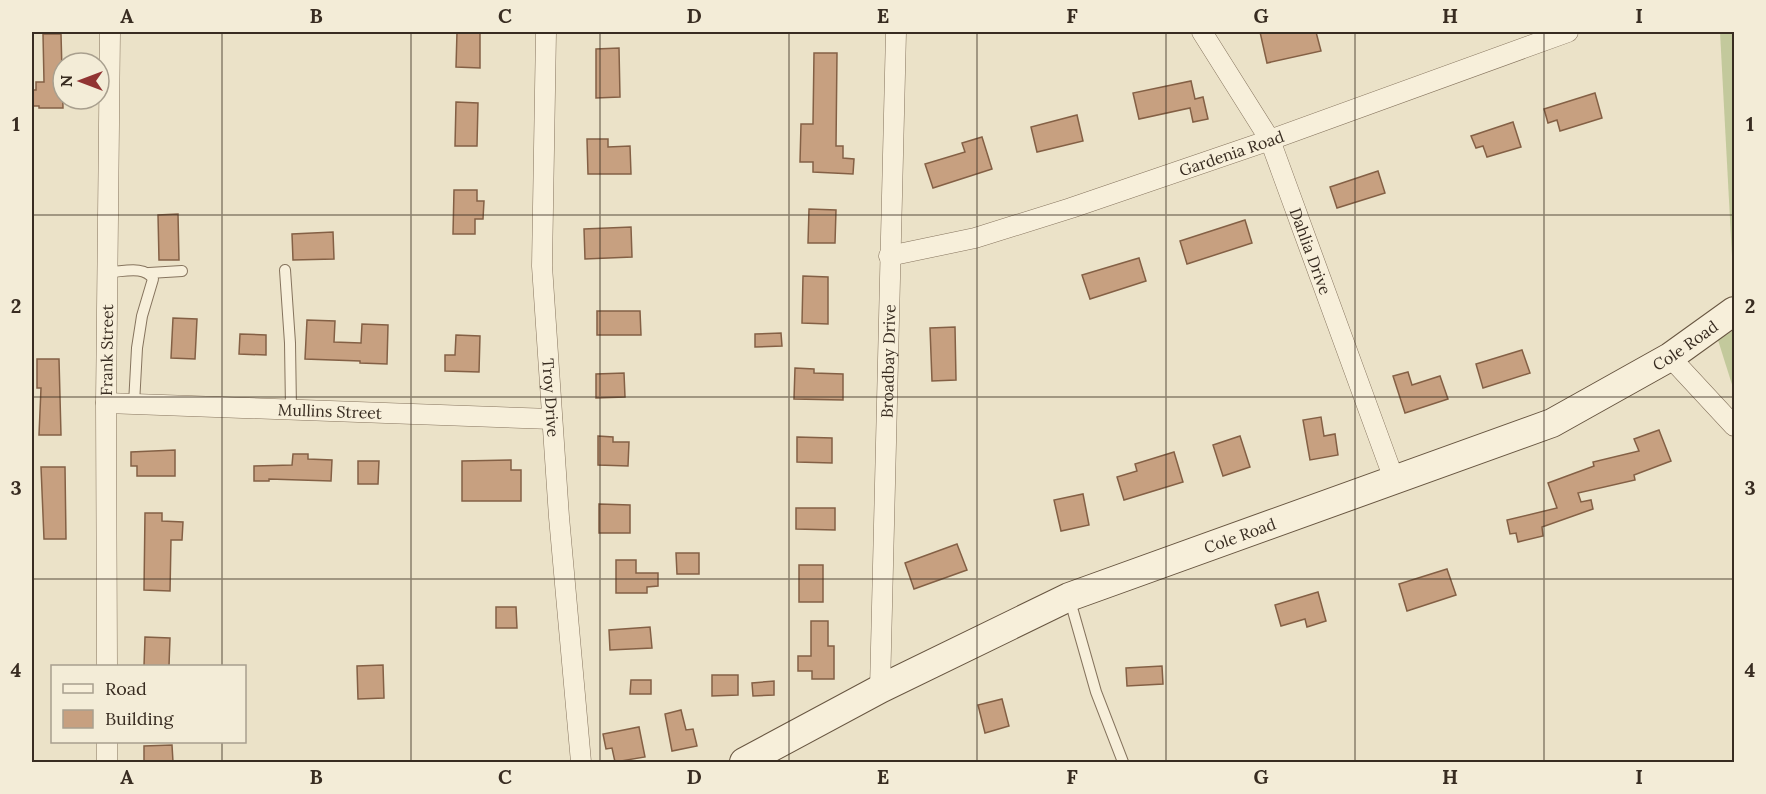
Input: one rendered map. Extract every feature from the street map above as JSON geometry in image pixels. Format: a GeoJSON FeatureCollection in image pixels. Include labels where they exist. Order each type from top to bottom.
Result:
{"type":"FeatureCollection","features":[{"type":"Feature","properties":{"kind":"street","name":"Frank Street"},"geometry":{"type":"LineString","coordinates":[[107,665],[106,403],[110,32]]}},
{"type":"Feature","properties":{"kind":"street","name":"Troy Drive"},"geometry":{"type":"LineString","coordinates":[[546,32],[542,266],[552,419],[581,762]]}},
{"type":"Feature","properties":{"kind":"street","name":"Broadbay Drive"},"geometry":{"type":"LineString","coordinates":[[880,689],[896,32]]}},
{"type":"Feature","properties":{"kind":"street","name":"Dahlia Drive"},"geometry":{"type":"LineString","coordinates":[[1202,32],[1270,140],[1395,482]]}},
{"type":"Feature","properties":{"kind":"street","name":"Gardenia Road"},"geometry":{"type":"LineString","coordinates":[[889,256],[975,238],[1071,208],[1270,140],[1537,37],[1568,32]]}},
{"type":"Feature","properties":{"kind":"street","name":"Cole Road"},"geometry":{"type":"LineString","coordinates":[[744,762],[880,689],[1069,597],[1395,482],[1552,423],[1670,357],[1734,311]]}},
{"type":"Feature","properties":{"kind":"street"},"geometry":{"type":"LineString","coordinates":[[1670,357],[1734,426]]}},
{"type":"Feature","properties":{"kind":"street","name":"Mullins Street"},"geometry":{"type":"LineString","coordinates":[[106,403],[552,419]]}},
{"type":"Feature","properties":{"kind":"street"},"geometry":{"type":"LineString","coordinates":[[107,743],[107,762]]}},
{"type":"Feature","properties":{"kind":"lane"},"geometry":{"type":"LineString","coordinates":[[285,270],[290,343],[291,410]]}},
{"type":"Feature","properties":{"kind":"lane"},"geometry":{"type":"LineString","coordinates":[[108,272],[182,271]]}},
{"type":"Feature","properties":{"kind":"lane"},"geometry":{"type":"LineString","coordinates":[[134,404],[137,348],[142,316],[153,279],[149,273]]}},
{"type":"Feature","properties":{"kind":"lane"},"geometry":{"type":"LineString","coordinates":[[1069,597],[1096,692],[1123,762]]}},
{"type":"Feature","properties":{"kind":"green space"},"geometry":{"type":"Polygon","coordinates":[[[1720,32],[1734,32],[1733,275],[1720,32]]]}},
{"type":"Feature","properties":{"kind":"green space"},"geometry":{"type":"Polygon","coordinates":[[[1734,330],[1734,391],[1718,340],[1734,330]]]}},
{"type":"Feature","properties":{"kind":"building"},"geometry":{"type":"Polygon","coordinates":[[[457,32],[480,32],[480,68],[456,67],[457,32]]]}},
{"type":"Feature","properties":{"kind":"building"},"geometry":{"type":"Polygon","coordinates":[[[1260,32],[1316,32],[1321,51],[1267,63],[1260,32]]]}},
{"type":"Feature","properties":{"kind":"building"},"geometry":{"type":"Polygon","coordinates":[[[43,34],[61,34],[61,51],[51,51],[51,108],[32,106],[32,90],[36,90],[36,82],[44,82],[43,34]]]}},
{"type":"Feature","properties":{"kind":"building"},"geometry":{"type":"Polygon","coordinates":[[[619,48],[620,97],[596,98],[596,49],[619,48]]]}},
{"type":"Feature","properties":{"kind":"building"},"geometry":{"type":"Polygon","coordinates":[[[814,53],[837,53],[836,146],[843,146],[843,158],[854,159],[853,174],[813,172],[813,162],[800,162],[801,124],[813,124],[814,53]]]}},
{"type":"Feature","properties":{"kind":"building"},"geometry":{"type":"Polygon","coordinates":[[[1191,81],[1195,99],[1203,97],[1208,119],[1193,122],[1190,108],[1139,119],[1133,93],[1191,81]]]}},
{"type":"Feature","properties":{"kind":"building"},"geometry":{"type":"Polygon","coordinates":[[[1595,93],[1602,118],[1560,131],[1557,120],[1548,123],[1544,109],[1595,93]]]}},
{"type":"Feature","properties":{"kind":"building"},"geometry":{"type":"Polygon","coordinates":[[[456,102],[478,103],[477,146],[455,146],[456,102]]]}},
{"type":"Feature","properties":{"kind":"building"},"geometry":{"type":"Polygon","coordinates":[[[1077,115],[1083,141],[1037,152],[1031,127],[1077,115]]]}},
{"type":"Feature","properties":{"kind":"building"},"geometry":{"type":"Polygon","coordinates":[[[1513,122],[1521,147],[1487,157],[1483,146],[1476,148],[1471,136],[1513,122]]]}},
{"type":"Feature","properties":{"kind":"building"},"geometry":{"type":"Polygon","coordinates":[[[982,137],[992,169],[933,188],[925,164],[965,152],[962,143],[982,137]]]}},
{"type":"Feature","properties":{"kind":"building"},"geometry":{"type":"Polygon","coordinates":[[[587,139],[608,139],[608,147],[630,146],[631,174],[588,174],[587,139]]]}},
{"type":"Feature","properties":{"kind":"building"},"geometry":{"type":"Polygon","coordinates":[[[1378,171],[1385,193],[1337,208],[1330,187],[1378,171]]]}},
{"type":"Feature","properties":{"kind":"building"},"geometry":{"type":"Polygon","coordinates":[[[454,190],[477,190],[477,201],[484,201],[483,219],[475,219],[475,234],[453,234],[454,190]]]}},
{"type":"Feature","properties":{"kind":"building"},"geometry":{"type":"Polygon","coordinates":[[[809,209],[836,210],[835,243],[808,243],[809,209]]]}},
{"type":"Feature","properties":{"kind":"building"},"geometry":{"type":"Polygon","coordinates":[[[178,214],[179,260],[159,260],[158,215],[178,214]]]}},
{"type":"Feature","properties":{"kind":"building"},"geometry":{"type":"Polygon","coordinates":[[[1245,220],[1252,243],[1187,264],[1180,241],[1245,220]]]}},
{"type":"Feature","properties":{"kind":"building"},"geometry":{"type":"Polygon","coordinates":[[[631,227],[632,257],[585,259],[584,229],[631,227]]]}},
{"type":"Feature","properties":{"kind":"building"},"geometry":{"type":"Polygon","coordinates":[[[333,232],[334,259],[293,260],[292,234],[333,232]]]}},
{"type":"Feature","properties":{"kind":"building"},"geometry":{"type":"Polygon","coordinates":[[[1139,258],[1146,281],[1090,299],[1082,275],[1139,258]]]}},
{"type":"Feature","properties":{"kind":"building"},"geometry":{"type":"Polygon","coordinates":[[[803,276],[828,277],[828,324],[802,323],[803,276]]]}},
{"type":"Feature","properties":{"kind":"building"},"geometry":{"type":"Polygon","coordinates":[[[597,311],[640,311],[641,335],[597,335],[597,311]]]}},
{"type":"Feature","properties":{"kind":"building"},"geometry":{"type":"Polygon","coordinates":[[[173,318],[197,319],[195,359],[171,358],[173,318]]]}},
{"type":"Feature","properties":{"kind":"building"},"geometry":{"type":"Polygon","coordinates":[[[307,320],[335,321],[334,342],[361,343],[362,324],[388,325],[387,364],[305,359],[307,320]]]}},
{"type":"Feature","properties":{"kind":"building"},"geometry":{"type":"Polygon","coordinates":[[[955,327],[956,380],[932,381],[930,328],[955,327]]]}},
{"type":"Feature","properties":{"kind":"building"},"geometry":{"type":"Polygon","coordinates":[[[781,333],[782,346],[755,347],[755,334],[781,333]]]}},
{"type":"Feature","properties":{"kind":"building"},"geometry":{"type":"Polygon","coordinates":[[[240,334],[266,335],[266,355],[239,354],[240,334]]]}},
{"type":"Feature","properties":{"kind":"building"},"geometry":{"type":"Polygon","coordinates":[[[456,335],[480,336],[479,372],[445,371],[445,355],[455,355],[456,335]]]}},
{"type":"Feature","properties":{"kind":"building"},"geometry":{"type":"Polygon","coordinates":[[[1522,350],[1530,373],[1483,388],[1476,364],[1522,350]]]}},
{"type":"Feature","properties":{"kind":"building"},"geometry":{"type":"Polygon","coordinates":[[[37,359],[59,359],[61,435],[39,435],[41,388],[37,388],[37,359]]]}},
{"type":"Feature","properties":{"kind":"building"},"geometry":{"type":"Polygon","coordinates":[[[795,368],[814,369],[814,373],[843,374],[843,400],[794,399],[795,368]]]}},
{"type":"Feature","properties":{"kind":"building"},"geometry":{"type":"Polygon","coordinates":[[[1408,372],[1412,385],[1440,376],[1448,399],[1405,413],[1393,376],[1408,372]]]}},
{"type":"Feature","properties":{"kind":"building"},"geometry":{"type":"Polygon","coordinates":[[[624,373],[625,397],[596,398],[596,374],[624,373]]]}},
{"type":"Feature","properties":{"kind":"building"},"geometry":{"type":"Polygon","coordinates":[[[1321,417],[1324,436],[1335,434],[1338,455],[1310,460],[1303,420],[1321,417]]]}},
{"type":"Feature","properties":{"kind":"building"},"geometry":{"type":"Polygon","coordinates":[[[1659,430],[1671,461],[1634,475],[1635,480],[1578,493],[1581,502],[1591,500],[1593,509],[1542,527],[1543,536],[1518,542],[1516,533],[1510,534],[1507,520],[1557,508],[1548,483],[1594,466],[1593,462],[1639,451],[1634,439],[1659,430]]]}},
{"type":"Feature","properties":{"kind":"building"},"geometry":{"type":"Polygon","coordinates":[[[598,436],[613,437],[613,442],[629,442],[628,466],[598,465],[598,436]]]}},
{"type":"Feature","properties":{"kind":"building"},"geometry":{"type":"Polygon","coordinates":[[[1240,436],[1250,467],[1223,476],[1213,445],[1240,436]]]}},
{"type":"Feature","properties":{"kind":"building"},"geometry":{"type":"Polygon","coordinates":[[[797,437],[832,438],[832,463],[797,462],[797,437]]]}},
{"type":"Feature","properties":{"kind":"building"},"geometry":{"type":"Polygon","coordinates":[[[175,450],[175,476],[137,476],[137,466],[131,466],[131,452],[175,450]]]}},
{"type":"Feature","properties":{"kind":"building"},"geometry":{"type":"Polygon","coordinates":[[[1174,452],[1183,482],[1124,500],[1117,477],[1137,471],[1135,464],[1174,452]]]}},
{"type":"Feature","properties":{"kind":"building"},"geometry":{"type":"Polygon","coordinates":[[[293,454],[308,454],[308,459],[332,460],[331,481],[269,479],[269,481],[254,481],[254,466],[292,465],[293,454]]]}},
{"type":"Feature","properties":{"kind":"building"},"geometry":{"type":"Polygon","coordinates":[[[511,460],[511,470],[521,470],[521,501],[462,501],[462,461],[511,460]]]}},
{"type":"Feature","properties":{"kind":"building"},"geometry":{"type":"Polygon","coordinates":[[[358,461],[379,461],[378,484],[358,484],[358,461]]]}},
{"type":"Feature","properties":{"kind":"building"},"geometry":{"type":"Polygon","coordinates":[[[41,467],[65,467],[66,539],[44,539],[41,467]]]}},
{"type":"Feature","properties":{"kind":"building"},"geometry":{"type":"Polygon","coordinates":[[[1083,494],[1089,525],[1061,531],[1054,500],[1083,494]]]}},
{"type":"Feature","properties":{"kind":"building"},"geometry":{"type":"Polygon","coordinates":[[[599,504],[630,505],[630,533],[599,533],[599,504]]]}},
{"type":"Feature","properties":{"kind":"building"},"geometry":{"type":"Polygon","coordinates":[[[796,508],[835,508],[835,530],[796,529],[796,508]]]}},
{"type":"Feature","properties":{"kind":"building"},"geometry":{"type":"Polygon","coordinates":[[[145,513],[162,513],[162,521],[183,522],[182,540],[171,540],[170,591],[144,590],[145,513]]]}},
{"type":"Feature","properties":{"kind":"building"},"geometry":{"type":"Polygon","coordinates":[[[957,544],[967,570],[914,589],[905,563],[957,544]]]}},
{"type":"Feature","properties":{"kind":"building"},"geometry":{"type":"Polygon","coordinates":[[[676,553],[699,553],[699,574],[677,574],[676,553]]]}},
{"type":"Feature","properties":{"kind":"building"},"geometry":{"type":"Polygon","coordinates":[[[616,560],[636,560],[636,573],[658,573],[658,586],[647,587],[647,593],[616,593],[616,560]]]}},
{"type":"Feature","properties":{"kind":"building"},"geometry":{"type":"Polygon","coordinates":[[[799,565],[823,565],[823,602],[799,602],[799,565]]]}},
{"type":"Feature","properties":{"kind":"building"},"geometry":{"type":"Polygon","coordinates":[[[1447,569],[1456,595],[1407,611],[1399,584],[1447,569]]]}},
{"type":"Feature","properties":{"kind":"building"},"geometry":{"type":"Polygon","coordinates":[[[1318,592],[1326,621],[1307,627],[1305,619],[1281,626],[1275,605],[1318,592]]]}},
{"type":"Feature","properties":{"kind":"building"},"geometry":{"type":"Polygon","coordinates":[[[496,607],[516,607],[517,628],[496,628],[496,607]]]}},
{"type":"Feature","properties":{"kind":"building"},"geometry":{"type":"Polygon","coordinates":[[[811,621],[828,621],[828,646],[834,646],[834,679],[812,679],[812,671],[798,671],[798,656],[811,656],[811,621]]]}},
{"type":"Feature","properties":{"kind":"building"},"geometry":{"type":"Polygon","coordinates":[[[650,627],[652,648],[610,650],[609,630],[650,627]]]}},
{"type":"Feature","properties":{"kind":"building"},"geometry":{"type":"Polygon","coordinates":[[[145,637],[170,638],[169,665],[144,665],[145,637]]]}},
{"type":"Feature","properties":{"kind":"building"},"geometry":{"type":"Polygon","coordinates":[[[383,665],[384,698],[358,699],[357,666],[383,665]]]}},
{"type":"Feature","properties":{"kind":"building"},"geometry":{"type":"Polygon","coordinates":[[[1162,666],[1163,684],[1127,686],[1126,668],[1162,666]]]}},
{"type":"Feature","properties":{"kind":"building"},"geometry":{"type":"Polygon","coordinates":[[[712,675],[738,675],[738,695],[712,696],[712,675]]]}},
{"type":"Feature","properties":{"kind":"building"},"geometry":{"type":"Polygon","coordinates":[[[631,680],[651,680],[651,694],[630,694],[631,680]]]}},
{"type":"Feature","properties":{"kind":"building"},"geometry":{"type":"Polygon","coordinates":[[[774,681],[774,695],[753,696],[752,683],[774,681]]]}},
{"type":"Feature","properties":{"kind":"building"},"geometry":{"type":"Polygon","coordinates":[[[1002,699],[1009,726],[985,733],[978,705],[1002,699]]]}},
{"type":"Feature","properties":{"kind":"building"},"geometry":{"type":"Polygon","coordinates":[[[681,710],[686,730],[693,729],[697,746],[672,751],[665,714],[681,710]]]}},
{"type":"Feature","properties":{"kind":"building"},"geometry":{"type":"Polygon","coordinates":[[[639,727],[645,757],[615,762],[612,748],[606,749],[603,734],[639,727]]]}},
{"type":"Feature","properties":{"kind":"building"},"geometry":{"type":"Polygon","coordinates":[[[172,745],[173,762],[144,762],[144,746],[172,745]]]}}]}
